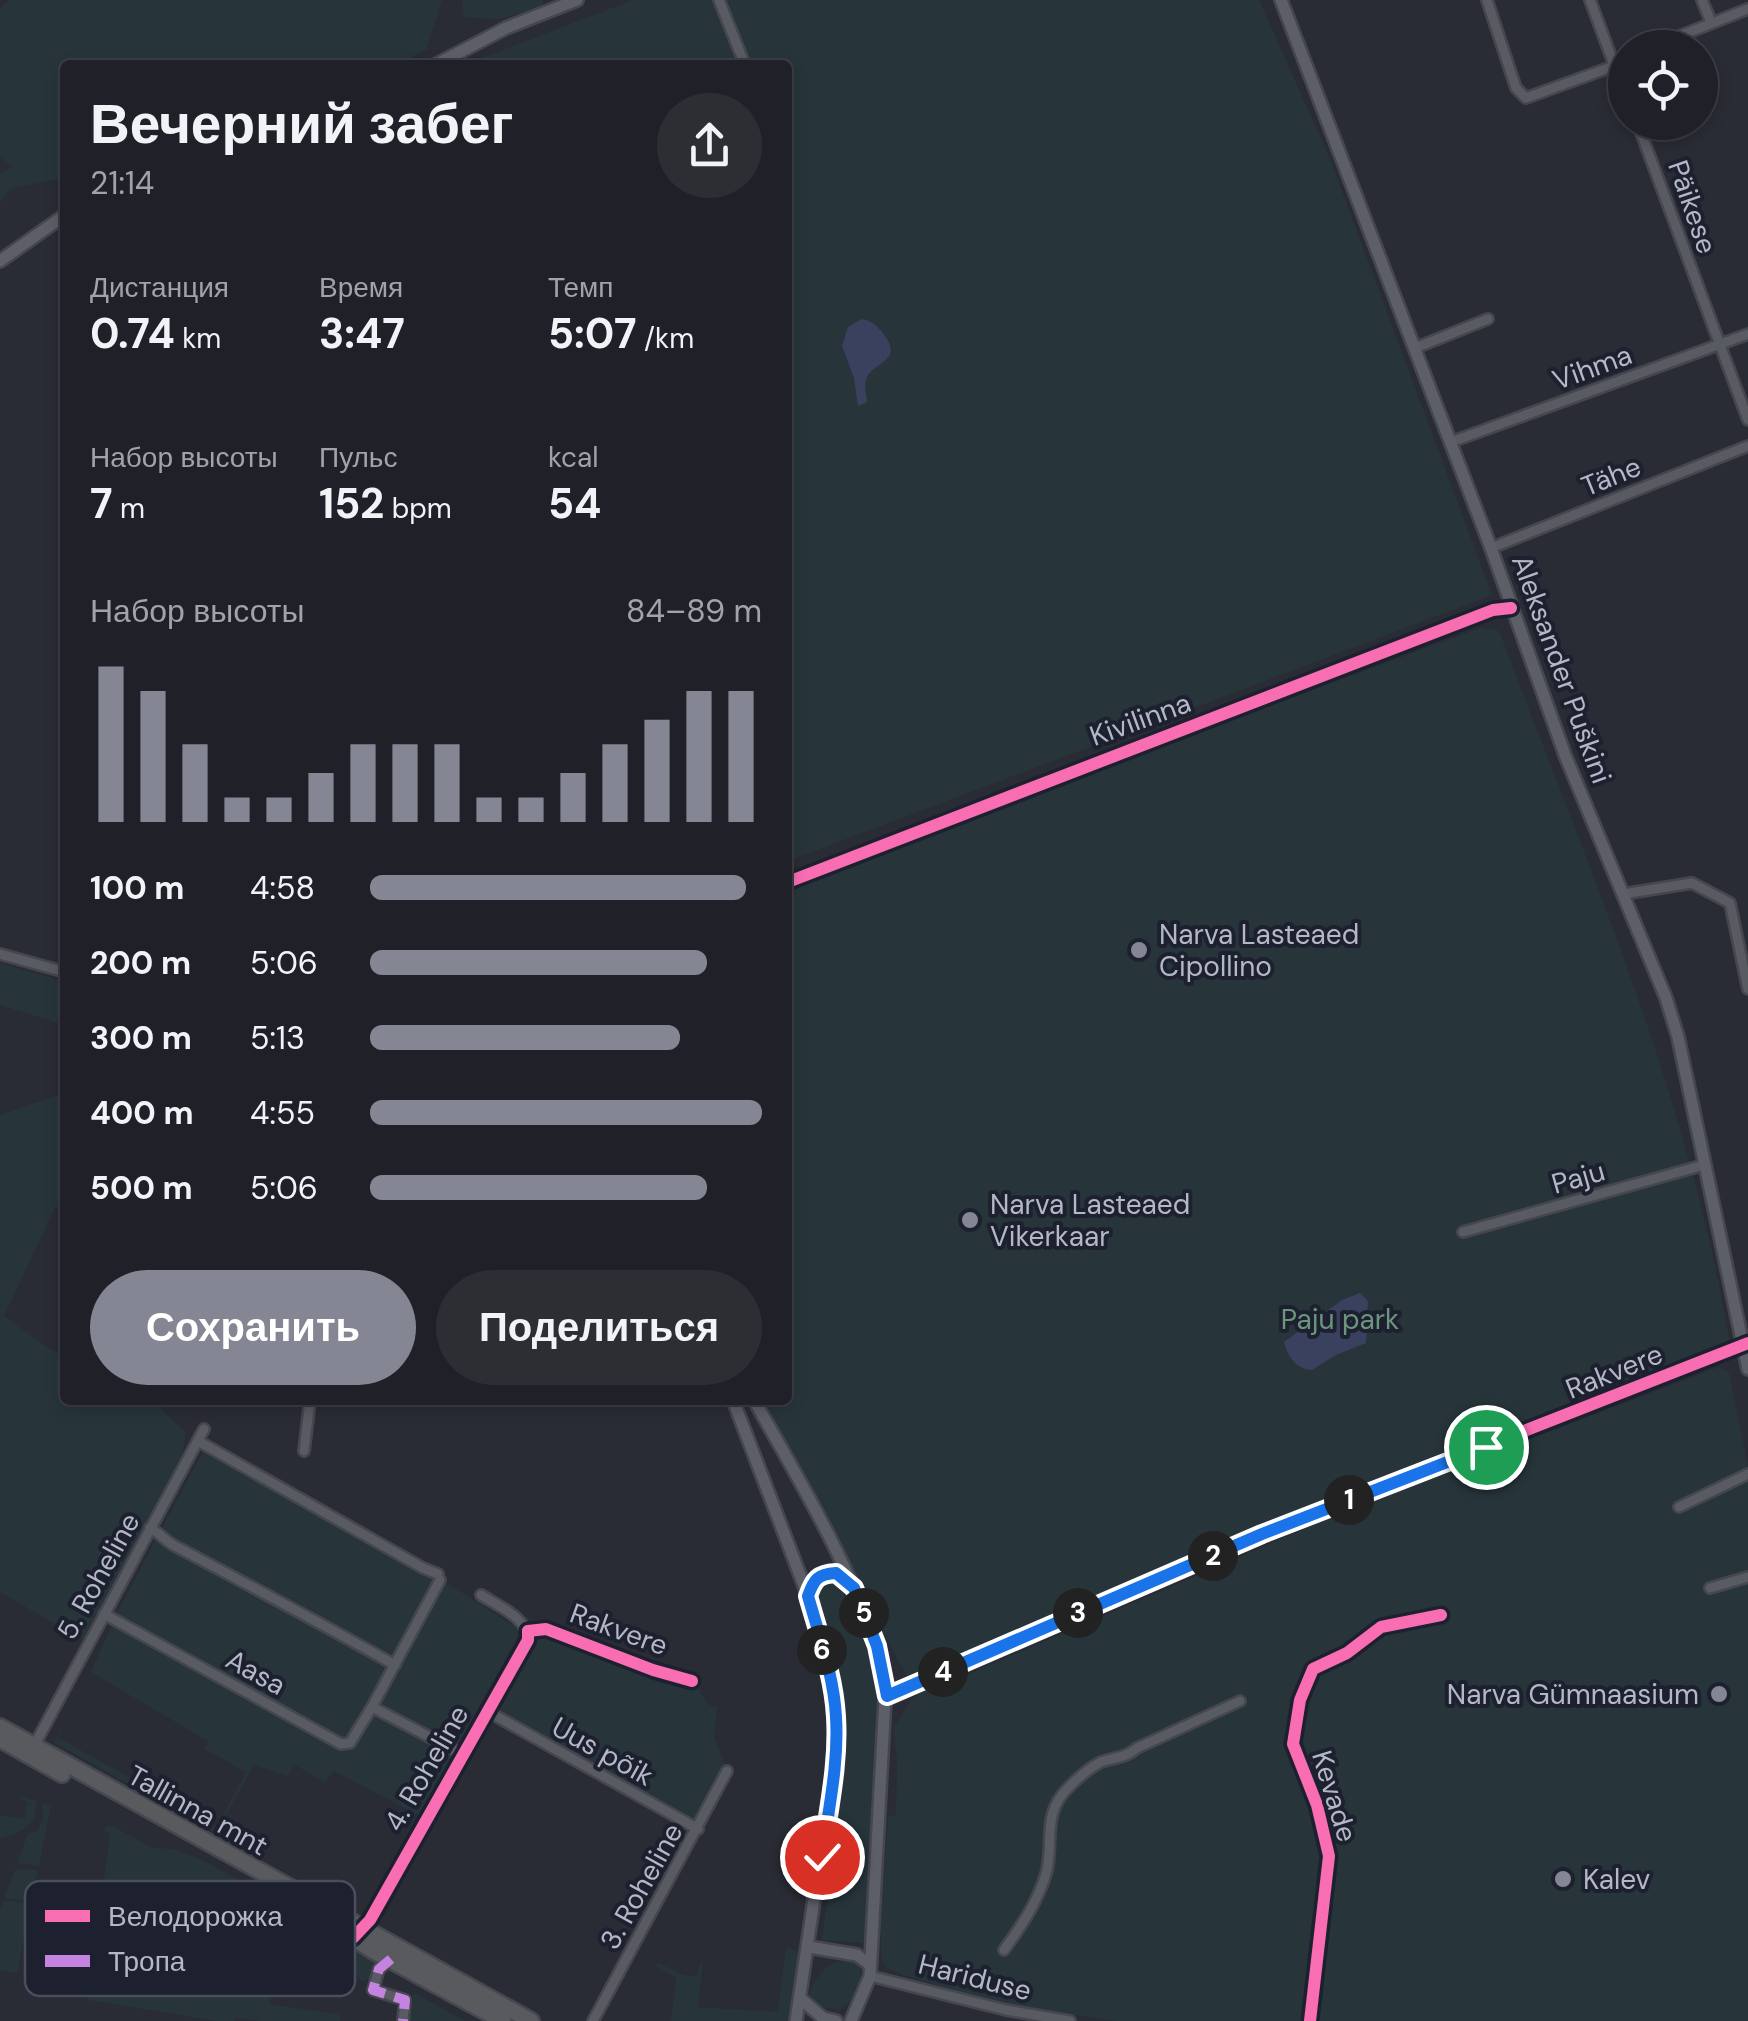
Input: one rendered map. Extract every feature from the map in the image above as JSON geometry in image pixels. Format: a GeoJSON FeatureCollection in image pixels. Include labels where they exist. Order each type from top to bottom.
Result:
{"type":"FeatureCollection","features":[{"type":"Feature","properties":{"kind":"highway","name":"Tallinna mnt"},"geometry":{"type":"LineString","coordinates":[[0,1727],[267,1881]]}},
{"type":"Feature","properties":{"kind":"highway","name":"Tallinna mnt"},"geometry":{"type":"LineString","coordinates":[[0,1739],[257,1881]]}},
{"type":"Feature","properties":{"kind":"highway","name":"Tallinna mnt"},"geometry":{"type":"LineString","coordinates":[[355,1932],[391,1959],[503,2021]]}},
{"type":"Feature","properties":{"kind":"highway","name":"Tallinna mnt"},"geometry":{"type":"LineString","coordinates":[[355,1933],[531,2021]]}},
{"type":"Feature","properties":{"kind":"main road"},"geometry":{"type":"LineString","coordinates":[[445,60],[577,0]]}},
{"type":"Feature","properties":{"kind":"main road","name":"Aleksander Puškini"},"geometry":{"type":"LineString","coordinates":[[1281,0],[1491,548],[1565,755],[1666,998],[1678,1037],[1748,1369]]}},
{"type":"Feature","properties":{"kind":"main road"},"geometry":{"type":"LineString","coordinates":[[0,260],[60,218]]}},
{"type":"Feature","properties":{"kind":"main road","name":"Rakvere"},"geometry":{"type":"LineString","coordinates":[[887,1696],[1262,1534],[1745,1344]]}},
{"type":"Feature","properties":{"kind":"main road"},"geometry":{"type":"LineString","coordinates":[[735,1405],[808,1596],[834,1694],[836,1751],[796,2021]]}},
{"type":"Feature","properties":{"kind":"main road"},"geometry":{"type":"LineString","coordinates":[[757,1405],[844,1562],[877,1646],[887,1696],[870,1970],[849,2020]]}},
{"type":"Feature","properties":{"kind":"main road"},"geometry":{"type":"LineString","coordinates":[[808,1596],[813,1581],[822,1574],[836,1573],[854,1588]]}},
{"type":"Feature","properties":{"kind":"main road"},"geometry":{"type":"LineString","coordinates":[[809,1947],[856,1955],[870,1970]]}},
{"type":"Feature","properties":{"kind":"main road"},"geometry":{"type":"LineString","coordinates":[[801,1999],[822,2018],[836,2021]]}},
{"type":"Feature","properties":{"kind":"street"},"geometry":{"type":"LineString","coordinates":[[718,0],[742,60]]}},
{"type":"Feature","properties":{"kind":"street"},"geometry":{"type":"LineString","coordinates":[[1486,0],[1522,96],[1530,98],[1608,67]]}},
{"type":"Feature","properties":{"kind":"street"},"geometry":{"type":"LineString","coordinates":[[1590,0],[1608,51]]}},
{"type":"Feature","properties":{"kind":"street"},"geometry":{"type":"LineString","coordinates":[[1702,0],[1711,22]]}},
{"type":"Feature","properties":{"kind":"street"},"geometry":{"type":"LineString","coordinates":[[1692,30],[1748,8]]}},
{"type":"Feature","properties":{"kind":"street","name":"Päikese"},"geometry":{"type":"LineString","coordinates":[[1644,140],[1748,420]]}},
{"type":"Feature","properties":{"kind":"street"},"geometry":{"type":"LineString","coordinates":[[1414,348],[1488,319]]}},
{"type":"Feature","properties":{"kind":"street","name":"Vihma"},"geometry":{"type":"LineString","coordinates":[[1451,442],[1748,334]]}},
{"type":"Feature","properties":{"kind":"street","name":"Tähe"},"geometry":{"type":"LineString","coordinates":[[1491,548],[1748,446]]}},
{"type":"Feature","properties":{"kind":"street","name":"Kivilinna"},"geometry":{"type":"LineString","coordinates":[[792,880],[1494,610],[1511,608]]}},
{"type":"Feature","properties":{"kind":"street"},"geometry":{"type":"LineString","coordinates":[[1623,894],[1692,883],[1730,903],[1748,989]]}},
{"type":"Feature","properties":{"kind":"street"},"geometry":{"type":"LineString","coordinates":[[0,954],[60,971]]}},
{"type":"Feature","properties":{"kind":"street","name":"Paju"},"geometry":{"type":"LineString","coordinates":[[1463,1232],[1704,1165]]}},
{"type":"Feature","properties":{"kind":"street"},"geometry":{"type":"LineString","coordinates":[[304,1451],[309,1405]]}},
{"type":"Feature","properties":{"kind":"street","name":"5. Roheline"},"geometry":{"type":"LineString","coordinates":[[34,1746],[204,1429]]}},
{"type":"Feature","properties":{"kind":"street","name":"Aasa"},"geometry":{"type":"LineString","coordinates":[[104,1614],[342,1744],[350,1743],[395,1665],[439,1577],[198,1441]]}},
{"type":"Feature","properties":{"kind":"street"},"geometry":{"type":"LineString","coordinates":[[1679,1507],[1748,1474]]}},
{"type":"Feature","properties":{"kind":"street"},"geometry":{"type":"LineString","coordinates":[[150,1528],[169,1543],[228,1571],[395,1665]]}},
{"type":"Feature","properties":{"kind":"street"},"geometry":{"type":"LineString","coordinates":[[1710,1588],[1748,1577]]}},
{"type":"Feature","properties":{"kind":"street","name":"Rakvere"},"geometry":{"type":"LineString","coordinates":[[482,1595],[523,1623],[528,1631]]}},
{"type":"Feature","properties":{"kind":"street","name":"Kevade"},"geometry":{"type":"LineString","coordinates":[[1310,2021],[1329,1856],[1317,1805],[1293,1744],[1300,1700],[1313,1669],[1347,1654],[1381,1626],[1441,1615]]}},
{"type":"Feature","properties":{"kind":"street","name":"4. Roheline"},"geometry":{"type":"LineString","coordinates":[[358,1934],[464,1755],[528,1640],[528,1631]]}},
{"type":"Feature","properties":{"kind":"street"},"geometry":{"type":"LineString","coordinates":[[1004,1950],[1033,1910],[1047,1871],[1052,1812],[1067,1788],[1098,1763],[1128,1756],[1137,1748],[1240,1702]]}},
{"type":"Feature","properties":{"kind":"street"},"geometry":{"type":"LineString","coordinates":[[372,1706],[464,1755]]}},
{"type":"Feature","properties":{"kind":"street","name":"Uus põik"},"geometry":{"type":"LineString","coordinates":[[487,1711],[698,1828]]}},
{"type":"Feature","properties":{"kind":"street","name":"3. Roheline"},"geometry":{"type":"LineString","coordinates":[[593,2021],[727,1771]]}},
{"type":"Feature","properties":{"kind":"street"},"geometry":{"type":"LineString","coordinates":[[391,1959],[380,1969],[374,1990],[405,2000],[404,2021]]}},
{"type":"Feature","properties":{"kind":"street","name":"Hariduse"},"geometry":{"type":"LineString","coordinates":[[870,1970],[1006,2010],[1070,2021]]}},
{"type":"Feature","properties":{"kind":"green space"},"geometry":{"type":"Polygon","coordinates":[[[9,0],[442,0],[426,50],[405,60],[60,60],[60,178],[10,189],[0,203],[0,173],[13,167],[0,157],[0,9],[9,0]]]}},
{"type":"Feature","properties":{"kind":"green space"},"geometry":{"type":"Polygon","coordinates":[[[462,0],[542,0],[543,7],[499,19],[464,17],[462,0]]]}},
{"type":"Feature","properties":{"kind":"green space"},"geometry":{"type":"Polygon","coordinates":[[[633,0],[1259,0],[1330,159],[1492,595],[792,859],[792,60],[477,60],[633,0]]]}},
{"type":"Feature","properties":{"kind":"green space","name":"Paju park"},"geometry":{"type":"Polygon","coordinates":[[[1481,628],[1499,631],[1601,896],[1663,1075],[1713,1258],[1731,1351],[907,1676],[758,1405],[792,1405],[792,881],[1481,628]]]}},
{"type":"Feature","properties":{"kind":"green space"},"geometry":{"type":"Polygon","coordinates":[[[0,963],[60,981],[60,1023],[0,1005],[0,963]]]}},
{"type":"Feature","properties":{"kind":"green space"},"geometry":{"type":"Polygon","coordinates":[[[60,1095],[60,1207],[55,1207],[4,1316],[60,1354],[60,1405],[162,1405],[163,1412],[186,1432],[182,1455],[83,1640],[0,1592],[0,1115],[60,1095]]]}},
{"type":"Feature","properties":{"kind":"green space"},"geometry":{"type":"Polygon","coordinates":[[[1719,1367],[1729,1373],[1748,1466],[1748,2021],[1119,2021],[1007,2006],[887,1968],[882,1961],[880,1927],[888,1816],[896,1815],[894,1727],[925,1687],[932,1682],[958,1679],[1379,1497],[1719,1367]]]}},
{"type":"Feature","properties":{"kind":"green space"},"geometry":{"type":"Polygon","coordinates":[[[206,1446],[423,1568],[514,1626],[519,1634],[420,1816],[334,1771],[325,1782],[295,1765],[288,1776],[254,1765],[222,1817],[246,1772],[205,1749],[208,1741],[91,1672],[118,1611],[206,1446]]]}},
{"type":"Feature","properties":{"kind":"green space"},"geometry":{"type":"Polygon","coordinates":[[[829,1579],[844,1589],[869,1652],[877,1697],[865,1943],[822,1940],[844,1755],[841,1694],[818,1591],[819,1583],[829,1579]]]}},
{"type":"Feature","properties":{"kind":"green space"},"geometry":{"type":"Polygon","coordinates":[[[546,1629],[653,1670],[655,1676],[692,1681],[709,1705],[717,1706],[714,1736],[727,1771],[698,1829],[487,1711],[528,1631],[546,1629]]]}},
{"type":"Feature","properties":{"kind":"green space"},"geometry":{"type":"Polygon","coordinates":[[[61,1729],[59,1738],[218,1831],[57,1744],[54,1742],[61,1729]]]}},
{"type":"Feature","properties":{"kind":"green space"},"geometry":{"type":"Polygon","coordinates":[[[20,1796],[37,1801],[34,1817],[22,1831],[0,1839],[0,1815],[25,1819],[28,1802],[20,1800],[20,1796]]]}},
{"type":"Feature","properties":{"kind":"green space"},"geometry":{"type":"Polygon","coordinates":[[[42,1804],[51,1806],[39,1866],[17,1863],[28,1834],[37,1832],[43,1819],[42,1804]]]}},
{"type":"Feature","properties":{"kind":"green space"},"geometry":{"type":"Polygon","coordinates":[[[106,1826],[113,1826],[152,1848],[174,1849],[240,1881],[104,1881],[110,1833],[103,1831],[106,1826]]]}},
{"type":"Feature","properties":{"kind":"green space"},"geometry":{"type":"Polygon","coordinates":[[[16,1868],[38,1871],[35,1881],[25,1881],[25,1901],[4,1898],[16,1868]]]}},
{"type":"Feature","properties":{"kind":"green space"},"geometry":{"type":"Polygon","coordinates":[[[4,1900],[25,1903],[25,1931],[17,1973],[0,1971],[0,1911],[4,1900]]]}},
{"type":"Feature","properties":{"kind":"green space"},"geometry":{"type":"Polygon","coordinates":[[[355,1944],[376,1956],[378,1962],[371,1979],[362,1981],[356,1976],[355,1944]]]}},
{"type":"Feature","properties":{"kind":"green space"},"geometry":{"type":"Polygon","coordinates":[[[786,1946],[798,1952],[800,1959],[788,2021],[671,2021],[676,1977],[656,1966],[658,1963],[696,1977],[703,1958],[698,2007],[778,2012],[786,1946]]]}},
{"type":"Feature","properties":{"kind":"green space"},"geometry":{"type":"Polygon","coordinates":[[[848,1959],[862,1966],[857,1996],[839,2010],[814,2005],[809,1994],[815,1981],[834,1963],[848,1959]]]}},
{"type":"Feature","properties":{"kind":"green space"},"geometry":{"type":"Polygon","coordinates":[[[414,1993],[465,2021],[408,2021],[414,1993]]]}},
{"type":"Feature","properties":{"kind":"green space"},"geometry":{"type":"Polygon","coordinates":[[[88,1996],[271,1996],[270,2004],[340,2015],[340,2021],[260,2021],[236,2017],[235,2021],[216,2021],[88,2000],[88,1996]]]}},
{"type":"Feature","properties":{"kind":"water"},"geometry":{"type":"Polygon","coordinates":[[[862,319],[877,327],[891,348],[887,359],[867,377],[867,402],[858,406],[854,378],[842,346],[848,327],[862,319]]]}},
{"type":"Feature","properties":{"kind":"water"},"geometry":{"type":"Polygon","coordinates":[[[1360,1293],[1368,1301],[1366,1343],[1312,1370],[1297,1365],[1284,1342],[1342,1300],[1360,1293]]]}},
{"type":"Feature","properties":{"kind":"marked path"},"geometry":{"type":"LineString","coordinates":[[391,1959],[379,1969],[373,1990],[405,2000],[403,2021]]}},
{"type":"Feature","properties":{"kind":"cycle path"},"geometry":{"type":"LineString","coordinates":[[792,880],[1493,610],[1511,608]]}},
{"type":"Feature","properties":{"kind":"cycle path"},"geometry":{"type":"LineString","coordinates":[[887,1695],[1262,1534],[1748,1343]]}},
{"type":"Feature","properties":{"kind":"cycle path"},"geometry":{"type":"LineString","coordinates":[[1310,2021],[1329,1856],[1317,1805],[1293,1744],[1300,1700],[1313,1669],[1347,1653],[1381,1627],[1441,1615]]}},
{"type":"Feature","properties":{"kind":"cycle path"},"geometry":{"type":"LineString","coordinates":[[528,1631],[546,1629],[692,1681]]}},
{"type":"Feature","properties":{"kind":"cycle path"},"geometry":{"type":"LineString","coordinates":[[355,1936],[370,1920],[528,1640],[528,1631]]}},
{"type":"Feature","properties":{"kind":"place","name":"Narva Lasteaed Cipollino"},"geometry":{"type":"Point","coordinates":[1139,950]}},
{"type":"Feature","properties":{"kind":"place","name":"Narva Lasteaed Vikerkaar"},"geometry":{"type":"Point","coordinates":[970,1220]}},
{"type":"Feature","properties":{"kind":"place","name":"Narva Gümnaasium"},"geometry":{"type":"Point","coordinates":[1719,1694]}},
{"type":"Feature","properties":{"kind":"place","name":"Kalev"},"geometry":{"type":"Point","coordinates":[1563,1879]}},
{"type":"Feature","properties":{"kind":"route"},"geometry":{"type":"LineString","coordinates":[[822,1857],[836,1751],[836,1718],[834,1694],[808,1596],[813,1581],[822,1574],[836,1573],[854,1588],[877,1646],[887,1696],[1262,1534],[1486,1447]]}}]}
